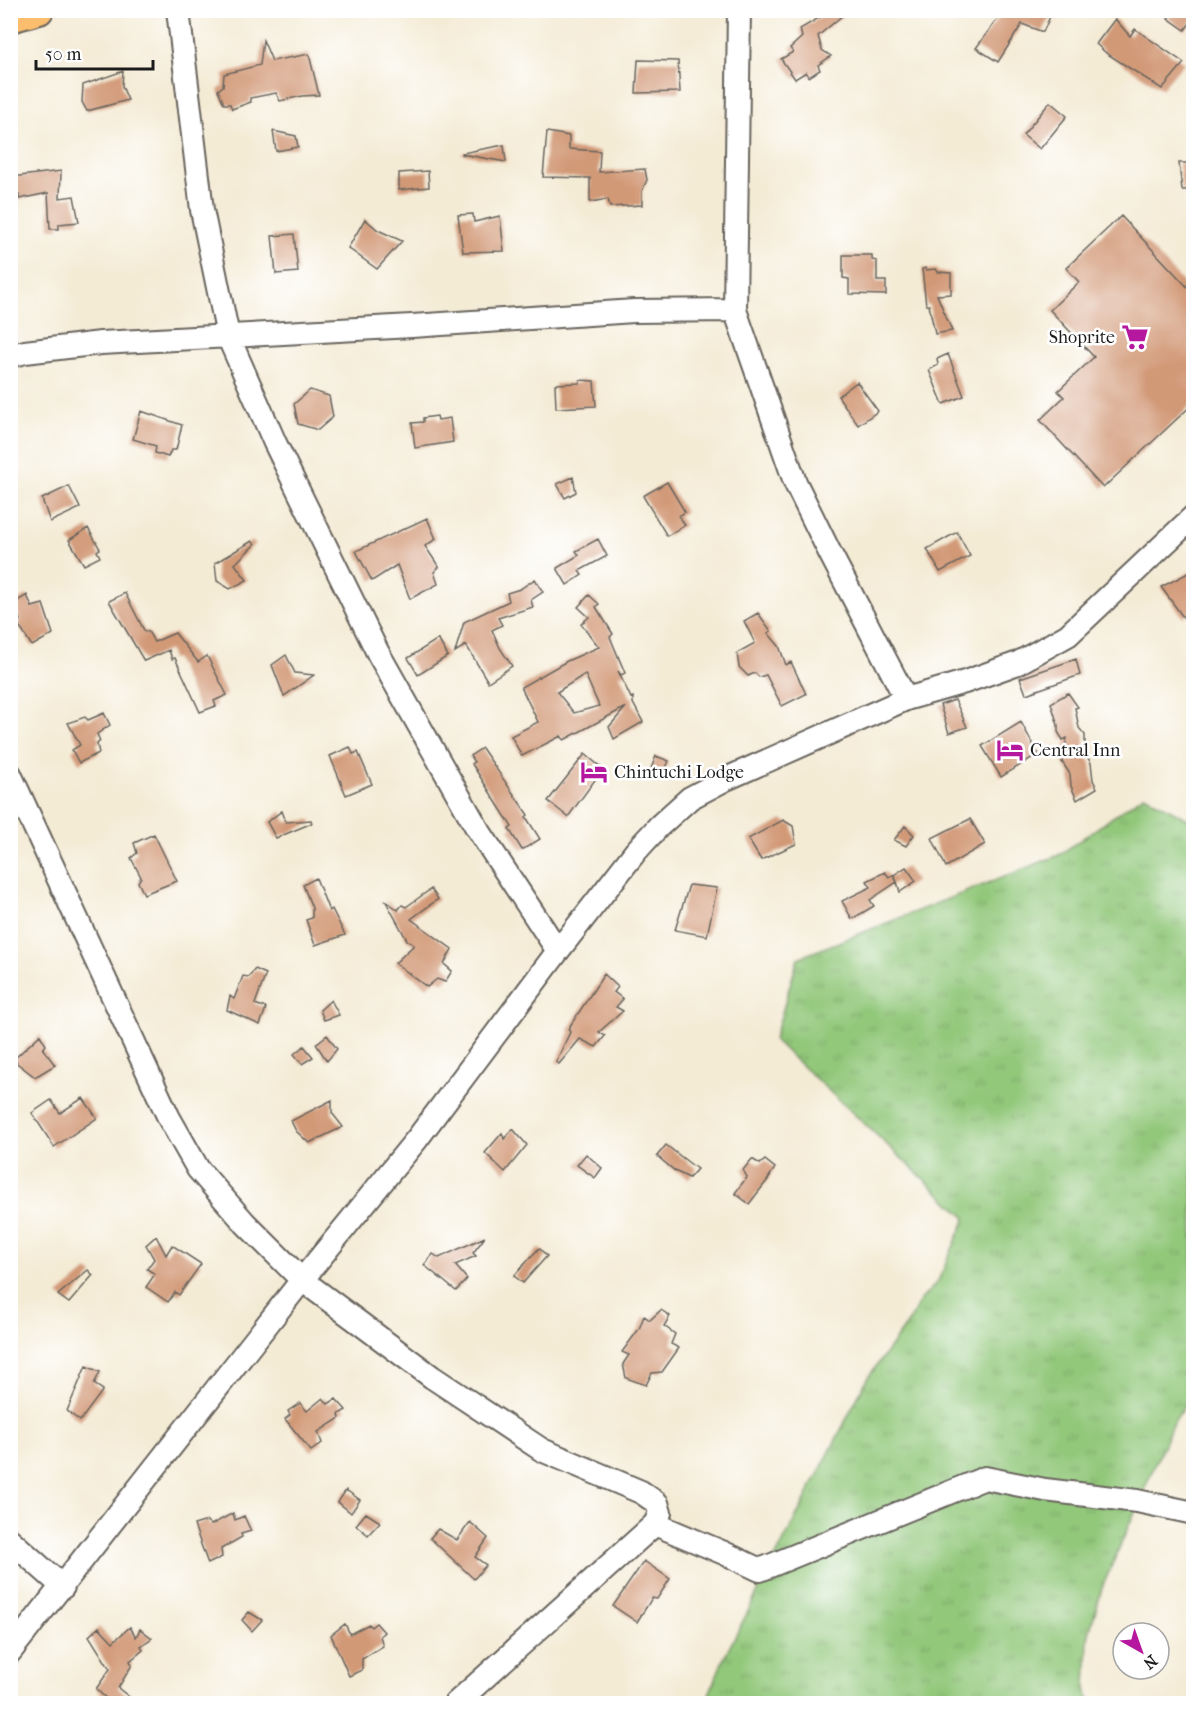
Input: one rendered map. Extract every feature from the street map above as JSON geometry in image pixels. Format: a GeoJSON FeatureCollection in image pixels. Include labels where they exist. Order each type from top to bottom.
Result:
{"type":"FeatureCollection","features":[{"type":"Feature","properties":{"kind":"main road"},"geometry":{"type":"LineString","coordinates":[[10,18],[39,10]]}},
{"type":"Feature","properties":{"kind":"street"},"geometry":{"type":"LineString","coordinates":[[178,10],[202,210],[228,336],[275,443],[378,653],[477,828],[558,951]]}},
{"type":"Feature","properties":{"kind":"street"},"geometry":{"type":"LineString","coordinates":[[739,10],[735,310],[795,482],[906,699]]}},
{"type":"Feature","properties":{"kind":"street"},"geometry":{"type":"LineString","coordinates":[[10,356],[25,352],[101,343],[412,327],[634,311],[735,310]]}},
{"type":"Feature","properties":{"kind":"street"},"geometry":{"type":"LineString","coordinates":[[10,1652],[417,1139],[558,951],[636,851],[659,826],[690,798],[744,770],[906,699],[1018,663],[1068,635],[1194,516]]}},
{"type":"Feature","properties":{"kind":"street"},"geometry":{"type":"LineString","coordinates":[[10,774],[169,1118],[198,1169],[245,1223],[303,1280],[432,1377],[542,1450],[641,1492],[657,1503],[660,1513],[655,1524],[455,1704]]}},
{"type":"Feature","properties":{"kind":"street"},"geometry":{"type":"LineString","coordinates":[[655,1524],[724,1552],[760,1570],[985,1478],[1045,1490],[1137,1501],[1194,1513]]}},
{"type":"Feature","properties":{"kind":"street"},"geometry":{"type":"LineString","coordinates":[[10,1540],[63,1587]]}},
{"type":"Feature","properties":{"kind":"green space"},"geometry":{"type":"Polygon","coordinates":[[[1144,795],[1193,822],[1193,1392],[1172,1425],[1102,1588],[1088,1637],[1086,1688],[1089,1703],[705,1704],[723,1660],[867,1379],[910,1320],[921,1300],[938,1281],[966,1218],[774,1040],[798,958],[1059,855],[1144,795]]]}},
{"type":"Feature","properties":{"kind":"building"},"geometry":{"type":"Polygon","coordinates":[[[832,10],[849,10],[818,36],[822,50],[831,56],[818,65],[820,70],[809,77],[806,72],[795,79],[781,59],[793,52],[790,48],[802,37],[800,29],[832,10]]]}},
{"type":"Feature","properties":{"kind":"building"},"geometry":{"type":"Polygon","coordinates":[[[1004,10],[1053,10],[1043,32],[1022,24],[998,62],[976,48],[1004,10]]]}},
{"type":"Feature","properties":{"kind":"building"},"geometry":{"type":"Polygon","coordinates":[[[1175,10],[1194,10],[1194,18],[1185,30],[1168,18],[1175,10]]]}},
{"type":"Feature","properties":{"kind":"building"},"geometry":{"type":"Polygon","coordinates":[[[1115,19],[1130,36],[1135,29],[1184,63],[1162,89],[1106,53],[1096,44],[1115,19]]]}},
{"type":"Feature","properties":{"kind":"building"},"geometry":{"type":"Polygon","coordinates":[[[263,40],[272,61],[309,54],[319,95],[280,101],[276,93],[250,98],[251,102],[232,109],[230,104],[224,104],[218,90],[223,86],[224,74],[260,65],[263,40]]]}},
{"type":"Feature","properties":{"kind":"building"},"geometry":{"type":"Polygon","coordinates":[[[638,60],[678,61],[680,92],[636,93],[638,60]]]}},
{"type":"Feature","properties":{"kind":"building"},"geometry":{"type":"Polygon","coordinates":[[[123,71],[122,86],[128,100],[87,111],[82,102],[83,85],[123,71]]]}},
{"type":"Feature","properties":{"kind":"building"},"geometry":{"type":"Polygon","coordinates":[[[1050,102],[1067,116],[1040,149],[1023,135],[1050,102]]]}},
{"type":"Feature","properties":{"kind":"building"},"geometry":{"type":"Polygon","coordinates":[[[273,131],[296,136],[298,147],[276,151],[273,131]]]}},
{"type":"Feature","properties":{"kind":"building"},"geometry":{"type":"Polygon","coordinates":[[[547,132],[569,136],[569,149],[600,151],[599,172],[645,169],[647,180],[642,191],[642,205],[610,207],[608,199],[590,202],[590,178],[543,177],[547,132]]]}},
{"type":"Feature","properties":{"kind":"building"},"geometry":{"type":"Polygon","coordinates":[[[504,145],[506,162],[462,154],[462,153],[504,145]]]}},
{"type":"Feature","properties":{"kind":"building"},"geometry":{"type":"Polygon","coordinates":[[[1179,163],[1194,163],[1194,190],[1182,190],[1179,163]]]}},
{"type":"Feature","properties":{"kind":"building"},"geometry":{"type":"Polygon","coordinates":[[[61,171],[60,198],[74,196],[79,222],[59,224],[59,229],[50,229],[48,193],[19,199],[19,194],[11,192],[12,177],[61,171]]]}},
{"type":"Feature","properties":{"kind":"building"},"geometry":{"type":"Polygon","coordinates":[[[428,171],[429,187],[399,190],[399,173],[428,171]]]}},
{"type":"Feature","properties":{"kind":"building"},"geometry":{"type":"Polygon","coordinates":[[[473,214],[474,222],[500,216],[504,251],[463,252],[458,215],[473,214]]]}},
{"type":"Feature","properties":{"kind":"building","name":"Shoprite"},"geometry":{"type":"Polygon","coordinates":[[[1121,216],[1194,294],[1194,403],[1103,488],[1040,420],[1064,397],[1058,391],[1094,357],[1050,310],[1079,282],[1066,268],[1121,216]]]}},
{"type":"Feature","properties":{"kind":"building"},"geometry":{"type":"Polygon","coordinates":[[[365,219],[378,230],[402,241],[377,269],[348,248],[365,219]]]}},
{"type":"Feature","properties":{"kind":"building"},"geometry":{"type":"Polygon","coordinates":[[[294,234],[298,272],[276,274],[272,236],[294,234]]]}},
{"type":"Feature","properties":{"kind":"building"},"geometry":{"type":"Polygon","coordinates":[[[843,255],[872,255],[872,260],[877,261],[877,281],[886,281],[886,295],[849,294],[849,279],[843,278],[843,255]]]}},
{"type":"Feature","properties":{"kind":"building"},"geometry":{"type":"Polygon","coordinates":[[[926,268],[926,270],[936,269],[938,272],[951,273],[951,294],[937,295],[952,331],[935,334],[929,305],[926,305],[922,269],[926,268]]]}},
{"type":"Feature","properties":{"kind":"building"},"geometry":{"type":"Polygon","coordinates":[[[948,354],[964,396],[943,404],[929,370],[938,365],[937,359],[948,354]]]}},
{"type":"Feature","properties":{"kind":"building"},"geometry":{"type":"Polygon","coordinates":[[[580,380],[594,381],[596,406],[556,408],[555,384],[579,383],[580,380]]]}},
{"type":"Feature","properties":{"kind":"building"},"geometry":{"type":"Polygon","coordinates":[[[857,382],[878,411],[858,425],[838,396],[857,382]]]}},
{"type":"Feature","properties":{"kind":"building"},"geometry":{"type":"Polygon","coordinates":[[[310,390],[329,396],[333,417],[318,430],[298,424],[294,404],[310,390]]]}},
{"type":"Feature","properties":{"kind":"building"},"geometry":{"type":"Polygon","coordinates":[[[141,411],[182,425],[176,450],[171,450],[168,457],[155,453],[156,446],[133,439],[141,411]]]}},
{"type":"Feature","properties":{"kind":"building"},"geometry":{"type":"Polygon","coordinates":[[[437,416],[438,420],[450,418],[453,442],[415,448],[412,423],[423,422],[423,418],[437,416]]]}},
{"type":"Feature","properties":{"kind":"building"},"geometry":{"type":"Polygon","coordinates":[[[573,477],[576,492],[565,498],[557,484],[573,477]]]}},
{"type":"Feature","properties":{"kind":"building"},"geometry":{"type":"Polygon","coordinates":[[[667,482],[685,512],[679,516],[685,525],[667,536],[643,496],[667,482]]]}},
{"type":"Feature","properties":{"kind":"building"},"geometry":{"type":"Polygon","coordinates":[[[69,486],[80,508],[50,522],[42,499],[69,486]]]}},
{"type":"Feature","properties":{"kind":"building"},"geometry":{"type":"Polygon","coordinates":[[[427,518],[436,539],[425,546],[439,567],[434,572],[438,584],[410,599],[397,565],[372,581],[356,551],[427,518]]]}},
{"type":"Feature","properties":{"kind":"building"},"geometry":{"type":"Polygon","coordinates":[[[88,528],[100,549],[97,551],[100,557],[84,565],[69,540],[88,528]]]}},
{"type":"Feature","properties":{"kind":"building"},"geometry":{"type":"Polygon","coordinates":[[[957,532],[970,556],[940,572],[927,549],[957,532]]]}},
{"type":"Feature","properties":{"kind":"building"},"geometry":{"type":"Polygon","coordinates":[[[598,539],[607,556],[579,571],[582,575],[567,585],[557,568],[579,555],[576,551],[598,539]]]}},
{"type":"Feature","properties":{"kind":"building"},"geometry":{"type":"Polygon","coordinates":[[[252,541],[255,544],[235,564],[247,580],[230,589],[217,581],[215,563],[252,541]]]}},
{"type":"Feature","properties":{"kind":"building"},"geometry":{"type":"Polygon","coordinates":[[[1194,570],[1194,611],[1183,617],[1161,587],[1194,570]]]}},
{"type":"Feature","properties":{"kind":"building"},"geometry":{"type":"Polygon","coordinates":[[[535,579],[543,592],[531,600],[533,607],[498,618],[502,625],[492,630],[512,666],[488,682],[466,645],[455,652],[464,622],[509,601],[507,593],[520,589],[535,579]]]}},
{"type":"Feature","properties":{"kind":"building"},"geometry":{"type":"Polygon","coordinates":[[[125,593],[145,632],[148,631],[154,642],[175,633],[198,662],[207,656],[227,695],[214,701],[216,706],[200,712],[169,650],[144,661],[109,601],[125,593]]]}},
{"type":"Feature","properties":{"kind":"building"},"geometry":{"type":"Polygon","coordinates":[[[27,595],[32,607],[43,604],[53,634],[32,646],[17,623],[20,620],[14,603],[27,595]]]}},
{"type":"Feature","properties":{"kind":"building"},"geometry":{"type":"Polygon","coordinates":[[[589,595],[599,604],[596,607],[613,634],[610,637],[625,673],[621,675],[618,671],[631,698],[633,697],[633,703],[643,722],[614,739],[609,727],[626,707],[564,740],[561,736],[522,756],[511,736],[538,722],[521,687],[567,661],[599,647],[581,624],[589,617],[578,607],[589,595]],[[585,674],[557,692],[574,713],[599,706],[585,674]]]}},
{"type":"Feature","properties":{"kind":"building"},"geometry":{"type":"Polygon","coordinates":[[[758,613],[771,631],[768,633],[779,646],[786,665],[791,662],[806,694],[782,706],[766,675],[759,677],[755,673],[748,676],[739,667],[737,653],[755,643],[744,621],[758,613]]]}},
{"type":"Feature","properties":{"kind":"building"},"geometry":{"type":"Polygon","coordinates":[[[438,639],[448,656],[418,675],[408,658],[438,639]]]}},
{"type":"Feature","properties":{"kind":"building"},"geometry":{"type":"Polygon","coordinates":[[[286,655],[295,673],[314,675],[284,696],[272,665],[286,655]]]}},
{"type":"Feature","properties":{"kind":"building"},"geometry":{"type":"Polygon","coordinates":[[[1076,659],[1080,675],[1026,694],[1020,678],[1076,659]]]}},
{"type":"Feature","properties":{"kind":"building"},"geometry":{"type":"Polygon","coordinates":[[[1068,693],[1078,707],[1075,708],[1079,728],[1085,735],[1085,753],[1091,763],[1093,780],[1097,788],[1077,800],[1071,786],[1070,774],[1062,762],[1067,738],[1063,740],[1058,732],[1051,703],[1068,693]]]}},
{"type":"Feature","properties":{"kind":"building"},"geometry":{"type":"Polygon","coordinates":[[[955,700],[967,727],[949,733],[940,705],[955,700]]]}},
{"type":"Feature","properties":{"kind":"building"},"geometry":{"type":"Polygon","coordinates":[[[104,713],[110,725],[97,734],[100,741],[97,744],[99,753],[79,763],[72,750],[80,745],[68,723],[85,717],[88,720],[104,713]]]}},
{"type":"Feature","properties":{"kind":"building","name":"Central Inn"},"geometry":{"type":"Polygon","coordinates":[[[1021,722],[1038,754],[1001,777],[982,746],[1021,722]]]}},
{"type":"Feature","properties":{"kind":"building"},"geometry":{"type":"Polygon","coordinates":[[[350,747],[353,754],[358,752],[372,784],[346,795],[330,756],[350,747]]]}},
{"type":"Feature","properties":{"kind":"building"},"geometry":{"type":"Polygon","coordinates":[[[482,748],[528,815],[526,817],[540,839],[522,850],[509,829],[512,827],[472,764],[474,762],[470,756],[482,748]]]}},
{"type":"Feature","properties":{"kind":"building"},"geometry":{"type":"Polygon","coordinates":[[[585,754],[603,769],[568,817],[548,801],[585,754]]]}},
{"type":"Feature","properties":{"kind":"building"},"geometry":{"type":"Polygon","coordinates":[[[656,756],[669,761],[663,775],[651,769],[656,756]]]}},
{"type":"Feature","properties":{"kind":"building"},"geometry":{"type":"Polygon","coordinates":[[[282,811],[286,822],[311,820],[312,823],[276,838],[267,822],[282,811]]]}},
{"type":"Feature","properties":{"kind":"building"},"geometry":{"type":"Polygon","coordinates":[[[970,819],[985,844],[946,867],[932,838],[970,819]]]}},
{"type":"Feature","properties":{"kind":"building"},"geometry":{"type":"Polygon","coordinates":[[[783,820],[793,826],[796,844],[761,860],[748,839],[783,820]]]}},
{"type":"Feature","properties":{"kind":"building"},"geometry":{"type":"Polygon","coordinates":[[[905,826],[914,835],[906,846],[894,840],[905,826]]]}},
{"type":"Feature","properties":{"kind":"building"},"geometry":{"type":"Polygon","coordinates":[[[154,834],[177,881],[144,894],[138,882],[141,877],[131,858],[137,853],[134,843],[154,834]]]}},
{"type":"Feature","properties":{"kind":"building"},"geometry":{"type":"Polygon","coordinates":[[[906,867],[916,881],[900,892],[894,875],[906,867]]]}},
{"type":"Feature","properties":{"kind":"building"},"geometry":{"type":"Polygon","coordinates":[[[885,872],[889,877],[893,875],[897,882],[870,900],[874,906],[852,919],[842,901],[871,887],[867,881],[885,872]]]}},
{"type":"Feature","properties":{"kind":"building"},"geometry":{"type":"Polygon","coordinates":[[[316,878],[329,911],[332,909],[345,935],[315,945],[306,920],[312,918],[312,908],[303,885],[316,878]]]}},
{"type":"Feature","properties":{"kind":"building"},"geometry":{"type":"Polygon","coordinates":[[[689,885],[717,888],[707,936],[675,930],[689,885]]]}},
{"type":"Feature","properties":{"kind":"building"},"geometry":{"type":"Polygon","coordinates":[[[431,889],[438,899],[411,919],[452,949],[444,964],[452,971],[445,982],[437,979],[427,987],[395,963],[414,945],[407,940],[385,900],[398,910],[402,905],[406,907],[431,889]]]}},
{"type":"Feature","properties":{"kind":"building"},"geometry":{"type":"Polygon","coordinates":[[[255,969],[266,974],[255,1004],[266,1008],[260,1025],[227,1010],[230,996],[234,999],[243,976],[249,977],[255,969]]]}},
{"type":"Feature","properties":{"kind":"building"},"geometry":{"type":"Polygon","coordinates":[[[604,974],[618,987],[614,992],[623,999],[616,1007],[623,1011],[599,1032],[605,1036],[596,1047],[580,1039],[559,1064],[556,1062],[570,1032],[568,1029],[604,974]]]}},
{"type":"Feature","properties":{"kind":"building"},"geometry":{"type":"Polygon","coordinates":[[[331,1000],[339,1015],[324,1020],[320,1010],[331,1000]]]}},
{"type":"Feature","properties":{"kind":"building"},"geometry":{"type":"Polygon","coordinates":[[[40,1035],[46,1045],[43,1049],[55,1065],[35,1077],[13,1060],[40,1035]]]}},
{"type":"Feature","properties":{"kind":"building"},"geometry":{"type":"Polygon","coordinates":[[[327,1035],[337,1049],[327,1061],[316,1044],[327,1035]]]}},
{"type":"Feature","properties":{"kind":"building"},"geometry":{"type":"Polygon","coordinates":[[[304,1046],[313,1057],[302,1064],[294,1054],[304,1046]]]}},
{"type":"Feature","properties":{"kind":"building"},"geometry":{"type":"Polygon","coordinates":[[[83,1098],[97,1118],[54,1147],[32,1113],[51,1100],[60,1113],[83,1098]]]}},
{"type":"Feature","properties":{"kind":"building"},"geometry":{"type":"Polygon","coordinates":[[[332,1100],[332,1113],[343,1127],[309,1143],[296,1131],[291,1121],[332,1100]]]}},
{"type":"Feature","properties":{"kind":"building"},"geometry":{"type":"Polygon","coordinates":[[[513,1129],[527,1145],[505,1172],[485,1153],[502,1133],[504,1139],[513,1129]]]}},
{"type":"Feature","properties":{"kind":"building"},"geometry":{"type":"Polygon","coordinates":[[[666,1145],[697,1169],[689,1178],[675,1171],[657,1156],[666,1145]]]}},
{"type":"Feature","properties":{"kind":"building"},"geometry":{"type":"Polygon","coordinates":[[[586,1154],[602,1168],[595,1178],[577,1165],[586,1154]]]}},
{"type":"Feature","properties":{"kind":"building"},"geometry":{"type":"Polygon","coordinates":[[[752,1159],[760,1164],[765,1160],[775,1168],[749,1204],[735,1193],[747,1177],[743,1170],[752,1159]]]}},
{"type":"Feature","properties":{"kind":"building"},"geometry":{"type":"Polygon","coordinates":[[[156,1236],[166,1255],[172,1245],[201,1264],[179,1295],[175,1292],[168,1302],[146,1287],[155,1274],[147,1269],[154,1259],[146,1245],[156,1236]]]}},
{"type":"Feature","properties":{"kind":"building"},"geometry":{"type":"Polygon","coordinates":[[[485,1237],[473,1253],[476,1256],[455,1265],[467,1279],[456,1291],[424,1265],[433,1254],[439,1258],[485,1237]]]}},
{"type":"Feature","properties":{"kind":"building"},"geometry":{"type":"Polygon","coordinates":[[[539,1248],[547,1256],[523,1283],[514,1276],[539,1248]]]}},
{"type":"Feature","properties":{"kind":"building"},"geometry":{"type":"Polygon","coordinates":[[[88,1270],[93,1275],[69,1303],[58,1295],[88,1270]]]}},
{"type":"Feature","properties":{"kind":"building"},"geometry":{"type":"Polygon","coordinates":[[[661,1310],[670,1316],[664,1326],[675,1334],[671,1344],[679,1348],[662,1372],[652,1373],[646,1385],[626,1378],[623,1364],[629,1355],[622,1352],[639,1329],[644,1316],[650,1320],[661,1310]]]}},
{"type":"Feature","properties":{"kind":"building"},"geometry":{"type":"Polygon","coordinates":[[[86,1366],[100,1372],[94,1384],[103,1390],[80,1421],[67,1411],[86,1366]]]}},
{"type":"Feature","properties":{"kind":"building"},"geometry":{"type":"Polygon","coordinates":[[[323,1398],[328,1404],[336,1399],[346,1410],[339,1414],[340,1418],[318,1432],[322,1443],[311,1451],[285,1419],[290,1415],[288,1411],[300,1403],[307,1411],[323,1398]]]}},
{"type":"Feature","properties":{"kind":"building"},"geometry":{"type":"Polygon","coordinates":[[[346,1490],[360,1500],[351,1513],[338,1502],[346,1490]]]}},
{"type":"Feature","properties":{"kind":"building"},"geometry":{"type":"Polygon","coordinates":[[[233,1513],[235,1520],[244,1516],[251,1531],[241,1534],[242,1537],[221,1549],[222,1557],[208,1564],[194,1525],[207,1521],[211,1525],[233,1513]]]}},
{"type":"Feature","properties":{"kind":"building"},"geometry":{"type":"Polygon","coordinates":[[[366,1513],[380,1522],[368,1535],[356,1525],[366,1513]]]}},
{"type":"Feature","properties":{"kind":"building"},"geometry":{"type":"Polygon","coordinates":[[[470,1522],[488,1538],[475,1557],[486,1565],[474,1579],[430,1538],[438,1529],[457,1540],[470,1522]]]}},
{"type":"Feature","properties":{"kind":"building"},"geometry":{"type":"Polygon","coordinates":[[[644,1561],[670,1579],[657,1599],[652,1598],[637,1622],[613,1606],[644,1561]]]}},
{"type":"Feature","properties":{"kind":"building"},"geometry":{"type":"Polygon","coordinates":[[[249,1612],[262,1620],[252,1631],[242,1620],[249,1612]]]}},
{"type":"Feature","properties":{"kind":"building"},"geometry":{"type":"Polygon","coordinates":[[[376,1623],[384,1632],[380,1636],[383,1646],[362,1659],[362,1670],[349,1676],[331,1635],[345,1624],[350,1634],[369,1624],[371,1627],[376,1623]]]}},
{"type":"Feature","properties":{"kind":"building"},"geometry":{"type":"Polygon","coordinates":[[[99,1627],[113,1642],[130,1627],[136,1637],[140,1629],[152,1638],[141,1646],[143,1650],[130,1661],[132,1665],[118,1688],[138,1704],[112,1704],[96,1689],[110,1669],[89,1636],[99,1627]]]}},
{"type":"Feature","properties":{"kind":"place","name":"Shoprite"},"geometry":{"type":"Point","coordinates":[1135,337]}},
{"type":"Feature","properties":{"kind":"place","name":"Central Inn"},"geometry":{"type":"Point","coordinates":[1010,750]}},
{"type":"Feature","properties":{"kind":"place","name":"Chintuchi Lodge"},"geometry":{"type":"Point","coordinates":[594,772]}}]}
